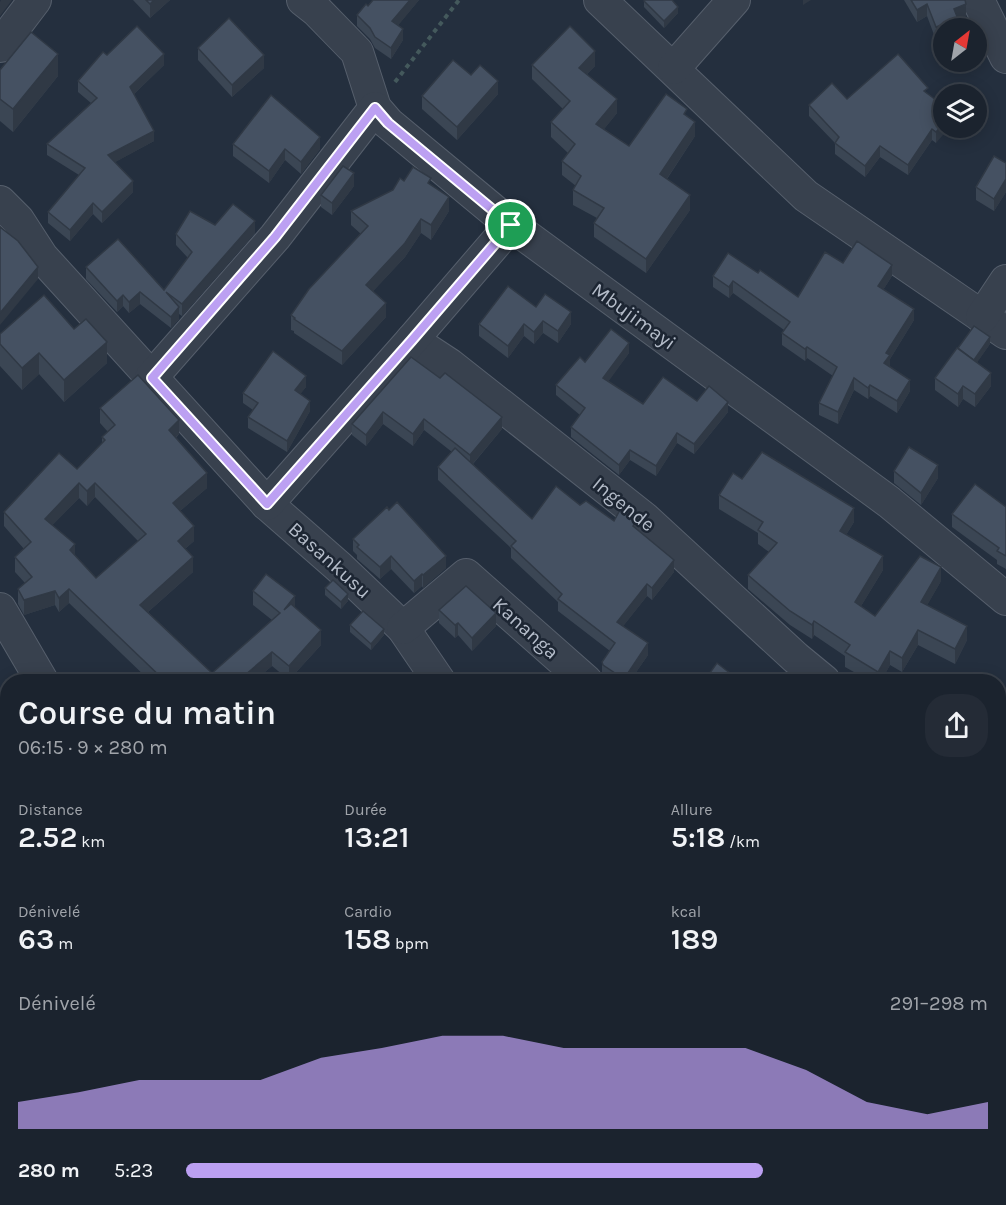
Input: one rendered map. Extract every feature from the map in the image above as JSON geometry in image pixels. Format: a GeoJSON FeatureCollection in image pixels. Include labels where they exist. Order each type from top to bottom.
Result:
{"type":"FeatureCollection","features":[{"type":"Feature","properties":{"kind":"street"},"geometry":{"type":"LineString","coordinates":[[0,46],[35,0]]}},
{"type":"Feature","properties":{"kind":"street","name":"Mbujimayi"},"geometry":{"type":"LineString","coordinates":[[303,0],[357,51],[375,108],[388,123],[511,225],[889,502],[1006,599]]}},
{"type":"Feature","properties":{"kind":"street"},"geometry":{"type":"LineString","coordinates":[[600,0],[806,196],[994,325],[1006,281]]}},
{"type":"Feature","properties":{"kind":"street"},"geometry":{"type":"LineString","coordinates":[[674,68],[734,0]]}},
{"type":"Feature","properties":{"kind":"street"},"geometry":{"type":"LineString","coordinates":[[978,0],[1006,57]]}},
{"type":"Feature","properties":{"kind":"street"},"geometry":{"type":"LineString","coordinates":[[152,378],[275,237],[375,108]]}},
{"type":"Feature","properties":{"kind":"street","name":"Basankusu"},"geometry":{"type":"LineString","coordinates":[[0,202],[18,220],[42,257],[267,504],[339,567],[403,628],[434,674]]}},
{"type":"Feature","properties":{"kind":"street"},"geometry":{"type":"LineString","coordinates":[[267,504],[511,225]]}},
{"type":"Feature","properties":{"kind":"street","name":"Ingende"},"geometry":{"type":"LineString","coordinates":[[412,340],[450,365],[644,518],[816,674]]}},
{"type":"Feature","properties":{"kind":"street","name":"Kananga"},"geometry":{"type":"LineString","coordinates":[[403,628],[466,575],[578,674]]}},
{"type":"Feature","properties":{"kind":"street"},"geometry":{"type":"LineString","coordinates":[[0,609],[38,674]]}},
{"type":"Feature","properties":{"kind":"path"},"geometry":{"type":"LineString","coordinates":[[375,108],[459,0]]}},
{"type":"Feature","properties":{"kind":"building"},"geometry":{"type":"Polygon","coordinates":[[[373,0],[410,0],[392,21],[403,29],[391,48],[375,37],[370,28],[357,15],[366,4],[368,6],[373,0]]]}},
{"type":"Feature","properties":{"kind":"building"},"geometry":{"type":"Polygon","coordinates":[[[645,0],[672,0],[678,7],[664,21],[645,0]]]}},
{"type":"Feature","properties":{"kind":"building"},"geometry":{"type":"Polygon","coordinates":[[[911,0],[965,0],[966,4],[954,9],[958,18],[933,19],[927,4],[917,10],[911,0]]]}},
{"type":"Feature","properties":{"kind":"building"},"geometry":{"type":"Polygon","coordinates":[[[229,18],[264,55],[232,85],[198,48],[229,18]]]}},
{"type":"Feature","properties":{"kind":"building"},"geometry":{"type":"Polygon","coordinates":[[[137,26],[164,54],[130,87],[154,131],[108,155],[133,181],[102,212],[93,203],[70,230],[48,212],[85,168],[47,144],[97,98],[78,81],[103,52],[107,55],[137,26]]]}},
{"type":"Feature","properties":{"kind":"building"},"geometry":{"type":"Polygon","coordinates":[[[570,26],[595,51],[579,68],[617,99],[596,124],[629,146],[666,94],[687,109],[684,114],[695,122],[660,174],[690,195],[646,259],[594,223],[604,208],[573,190],[581,176],[562,161],[575,144],[551,122],[570,101],[532,65],[570,26]]]}},
{"type":"Feature","properties":{"kind":"building"},"geometry":{"type":"Polygon","coordinates":[[[31,32],[58,54],[13,109],[0,99],[0,70],[31,32]]]}},
{"type":"Feature","properties":{"kind":"building"},"geometry":{"type":"Polygon","coordinates":[[[898,54],[928,88],[924,91],[933,98],[933,130],[908,165],[880,146],[865,166],[835,143],[839,137],[809,105],[832,83],[847,99],[898,54]]]}},
{"type":"Feature","properties":{"kind":"building"},"geometry":{"type":"Polygon","coordinates":[[[453,60],[471,75],[480,65],[498,81],[457,127],[422,96],[453,60]]]}},
{"type":"Feature","properties":{"kind":"building"},"geometry":{"type":"Polygon","coordinates":[[[271,95],[320,137],[301,162],[285,149],[269,171],[233,144],[271,95]]]}},
{"type":"Feature","properties":{"kind":"building"},"geometry":{"type":"Polygon","coordinates":[[[994,156],[1006,163],[1006,179],[994,199],[976,187],[994,156]]]}},
{"type":"Feature","properties":{"kind":"building"},"geometry":{"type":"Polygon","coordinates":[[[343,166],[354,173],[332,203],[321,195],[343,166]]]}},
{"type":"Feature","properties":{"kind":"building"},"geometry":{"type":"Polygon","coordinates":[[[413,167],[431,178],[428,183],[449,197],[431,225],[421,219],[405,243],[366,285],[386,303],[342,351],[291,315],[309,289],[368,226],[351,211],[393,190],[400,178],[404,181],[413,167]]]}},
{"type":"Feature","properties":{"kind":"building"},"geometry":{"type":"Polygon","coordinates":[[[233,204],[255,221],[182,304],[166,292],[179,307],[171,317],[140,292],[129,302],[123,295],[117,301],[86,267],[118,239],[164,290],[192,252],[176,234],[190,211],[215,225],[233,204]]]}},
{"type":"Feature","properties":{"kind":"building"},"geometry":{"type":"Polygon","coordinates":[[[0,227],[18,241],[38,267],[0,313],[0,227]]]}},
{"type":"Feature","properties":{"kind":"building"},"geometry":{"type":"Polygon","coordinates":[[[857,241],[892,265],[878,286],[914,309],[886,353],[890,355],[884,363],[910,380],[897,401],[870,385],[868,388],[854,378],[838,412],[819,403],[837,367],[782,333],[790,322],[733,281],[729,287],[713,276],[728,253],[758,273],[760,270],[798,297],[825,252],[843,263],[857,241]]]}},
{"type":"Feature","properties":{"kind":"building"},"geometry":{"type":"Polygon","coordinates":[[[508,286],[536,307],[545,294],[571,312],[558,331],[543,321],[534,332],[524,324],[508,346],[479,324],[508,286]]]}},
{"type":"Feature","properties":{"kind":"building"},"geometry":{"type":"Polygon","coordinates":[[[44,295],[74,329],[86,319],[107,342],[64,380],[39,353],[22,368],[0,344],[0,334],[44,295]]]}},
{"type":"Feature","properties":{"kind":"building"},"geometry":{"type":"Polygon","coordinates":[[[974,326],[990,337],[974,360],[958,348],[974,326]]]}},
{"type":"Feature","properties":{"kind":"building"},"geometry":{"type":"Polygon","coordinates":[[[611,329],[629,343],[603,378],[643,404],[663,377],[697,401],[709,386],[728,402],[694,444],[677,433],[656,466],[630,450],[619,465],[571,427],[585,408],[556,385],[580,357],[585,362],[611,329]]]}},
{"type":"Feature","properties":{"kind":"building"},"geometry":{"type":"Polygon","coordinates":[[[957,348],[991,373],[975,394],[963,386],[958,394],[935,378],[957,348]]]}},
{"type":"Feature","properties":{"kind":"building"},"geometry":{"type":"Polygon","coordinates":[[[273,351],[306,376],[295,390],[310,401],[287,441],[248,417],[258,403],[243,393],[273,351]]]}},
{"type":"Feature","properties":{"kind":"building"},"geometry":{"type":"Polygon","coordinates":[[[411,357],[440,378],[445,373],[502,417],[470,455],[424,419],[413,434],[383,412],[366,435],[352,424],[411,357]]]}},
{"type":"Feature","properties":{"kind":"building"},"geometry":{"type":"Polygon","coordinates":[[[138,375],[179,420],[169,430],[207,473],[173,503],[194,526],[178,541],[193,557],[140,605],[212,673],[280,613],[253,591],[266,574],[295,596],[284,610],[291,604],[321,630],[289,666],[272,652],[246,674],[158,674],[69,589],[59,598],[55,591],[24,600],[18,589],[32,577],[15,557],[31,542],[4,512],[59,453],[77,469],[105,440],[102,437],[115,425],[100,408],[138,375]],[[79,483],[45,519],[75,544],[70,550],[96,578],[146,534],[95,483],[87,491],[79,483]]]}},
{"type":"Feature","properties":{"kind":"building"},"geometry":{"type":"Polygon","coordinates":[[[909,447],[938,465],[921,493],[894,471],[909,447]]]}},
{"type":"Feature","properties":{"kind":"building"},"geometry":{"type":"Polygon","coordinates":[[[455,448],[532,519],[556,486],[580,505],[586,501],[614,521],[620,510],[635,522],[633,526],[674,560],[652,588],[647,584],[617,622],[648,643],[627,674],[616,674],[603,665],[602,662],[615,643],[558,599],[562,594],[511,546],[516,541],[438,467],[455,448]]]}},
{"type":"Feature","properties":{"kind":"building"},"geometry":{"type":"Polygon","coordinates":[[[762,452],[854,508],[840,531],[883,556],[855,602],[875,616],[920,556],[941,567],[921,602],[967,626],[955,649],[918,630],[902,658],[890,651],[878,672],[845,652],[850,645],[814,621],[812,625],[790,611],[748,575],[777,543],[758,530],[763,522],[719,495],[733,473],[742,479],[762,452]]]}},
{"type":"Feature","properties":{"kind":"building"},"geometry":{"type":"Polygon","coordinates":[[[975,484],[1006,507],[1006,556],[997,551],[999,548],[952,514],[975,484]]]}},
{"type":"Feature","properties":{"kind":"building"},"geometry":{"type":"Polygon","coordinates":[[[397,502],[446,556],[414,581],[391,556],[380,567],[357,547],[359,545],[353,539],[387,507],[389,510],[397,502]]]}},
{"type":"Feature","properties":{"kind":"building"},"geometry":{"type":"Polygon","coordinates":[[[333,580],[348,594],[341,602],[325,588],[333,580]]]}},
{"type":"Feature","properties":{"kind":"building"},"geometry":{"type":"Polygon","coordinates":[[[466,586],[496,613],[472,638],[458,623],[455,625],[439,610],[466,586]]]}},
{"type":"Feature","properties":{"kind":"building"},"geometry":{"type":"Polygon","coordinates":[[[363,611],[384,629],[371,644],[350,625],[363,611]]]}},
{"type":"Feature","properties":{"kind":"building"},"geometry":{"type":"Polygon","coordinates":[[[717,663],[731,674],[709,674],[717,663]]]}},
{"type":"Feature","properties":{"kind":"route"},"geometry":{"type":"LineString","coordinates":[[375,108],[388,123],[469,193],[511,225],[267,504],[152,378],[275,237],[375,108]]}}]}
